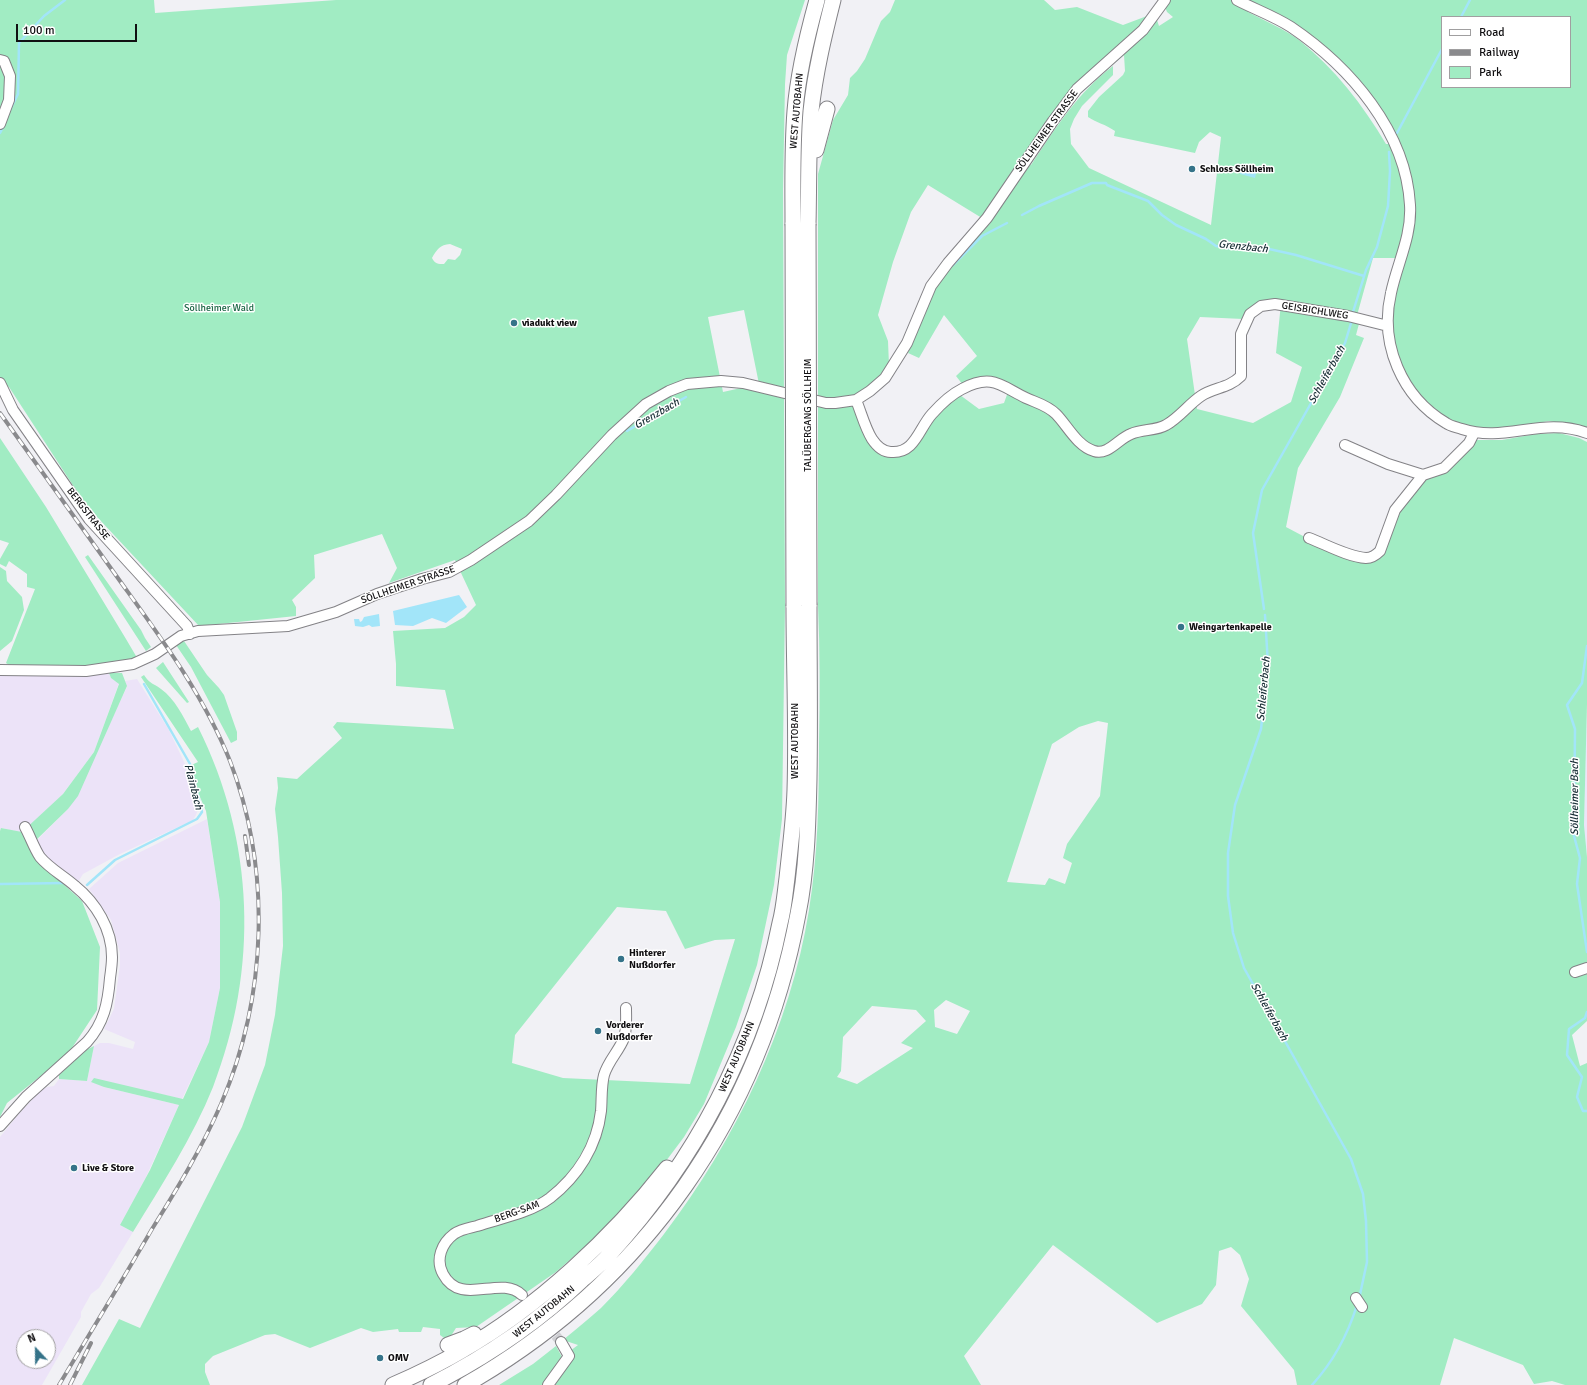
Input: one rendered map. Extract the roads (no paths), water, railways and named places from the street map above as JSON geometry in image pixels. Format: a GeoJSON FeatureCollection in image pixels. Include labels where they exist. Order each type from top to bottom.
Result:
{"type":"FeatureCollection","features":[{"type":"Feature","properties":{"kind":"highway","name":"WEST AUTOBAHN"},"geometry":{"type":"LineString","coordinates":[[793,224],[795,110],[806,44],[817,0]]}},
{"type":"Feature","properties":{"kind":"highway","name":"WEST AUTOBAHN"},"geometry":{"type":"LineString","coordinates":[[808,224],[808,152],[811,110],[819,57],[834,0]]}},
{"type":"Feature","properties":{"kind":"highway"},"geometry":{"type":"LineString","coordinates":[[808,186],[815,170],[818,138],[827,109]]}},
{"type":"Feature","properties":{"kind":"highway","name":"TALÜBERGANG SÖLLHEIM"},"geometry":{"type":"LineString","coordinates":[[793,224],[801,606]]}},
{"type":"Feature","properties":{"kind":"highway","name":"TALÜBERGANG SÖLLHEIM"},"geometry":{"type":"LineString","coordinates":[[801,606],[808,224]]}},
{"type":"Feature","properties":{"kind":"highway","name":"WEST AUTOBAHN"},"geometry":{"type":"LineString","coordinates":[[431,1385],[463,1368],[513,1337],[563,1299],[613,1251],[655,1201],[692,1147],[720,1099],[750,1032],[767,977],[781,922],[792,839],[801,606]]}},
{"type":"Feature","properties":{"kind":"highway","name":"WEST AUTOBAHN"},"geometry":{"type":"LineString","coordinates":[[465,1385],[494,1369],[537,1339],[582,1303],[630,1256],[666,1213],[704,1160],[735,1105],[762,1045],[784,978],[797,920],[808,836],[810,727],[801,606]]}},
{"type":"Feature","properties":{"kind":"highway"},"geometry":{"type":"LineString","coordinates":[[393,1385],[424,1372],[462,1351],[503,1325],[536,1300],[576,1265],[615,1227],[647,1193],[669,1165],[692,1147]]}},
{"type":"Feature","properties":{"kind":"highway"},"geometry":{"type":"LineString","coordinates":[[448,1345],[464,1339],[499,1318],[521,1310]]}},
{"type":"Feature","properties":{"kind":"street","name":"SÖLLHEIMER STRASSE"},"geometry":{"type":"LineString","coordinates":[[0,670],[86,671],[128,666],[142,662],[181,636],[198,631],[288,626],[336,612],[377,594],[454,569],[471,560],[529,521],[556,495],[612,434],[646,404],[669,391],[687,384],[721,381],[743,383],[826,402],[835,403],[856,400],[870,391],[885,378],[907,343],[931,286],[948,263],[987,218],[1053,121],[1077,89],[1098,68],[1143,30],[1166,0]]}},
{"type":"Feature","properties":{"kind":"street"},"geometry":{"type":"LineString","coordinates":[[1237,0],[1290,27],[1321,50],[1356,85],[1388,130],[1396,147],[1404,168],[1410,206],[1407,236],[1391,293],[1388,326],[1391,350],[1407,387],[1427,410],[1447,424],[1474,433],[1492,434],[1535,427],[1553,426],[1570,428],[1587,433]]}},
{"type":"Feature","properties":{"kind":"street"},"geometry":{"type":"LineString","coordinates":[[0,60],[4,61],[10,76],[8,100],[0,124]]}},
{"type":"Feature","properties":{"kind":"street","name":"GEISBICHLWEG"},"geometry":{"type":"LineString","coordinates":[[856,400],[872,439],[880,448],[888,452],[898,453],[913,444],[931,414],[953,395],[963,388],[983,382],[994,382],[1044,405],[1055,413],[1082,445],[1094,452],[1104,452],[1131,434],[1166,426],[1202,395],[1233,383],[1241,376],[1241,334],[1250,314],[1261,306],[1275,304],[1348,316],[1388,326]]}},
{"type":"Feature","properties":{"kind":"street","name":"BERGSTRASSE"},"geometry":{"type":"LineString","coordinates":[[0,383],[13,410],[89,519],[187,626],[190,634]]}},
{"type":"Feature","properties":{"kind":"street"},"geometry":{"type":"LineString","coordinates":[[1309,538],[1346,553],[1366,558],[1375,556],[1380,551],[1395,510],[1423,475],[1444,468],[1468,443],[1474,433]]}},
{"type":"Feature","properties":{"kind":"street"},"geometry":{"type":"LineString","coordinates":[[1345,445],[1389,464],[1423,475]]}},
{"type":"Feature","properties":{"kind":"street"},"geometry":{"type":"LineString","coordinates":[[0,1126],[26,1097],[95,1033],[109,999],[112,956],[110,940],[100,916],[86,894],[53,869],[40,856],[25,827]]}},
{"type":"Feature","properties":{"kind":"street","name":"BERG-SAM"},"geometry":{"type":"LineString","coordinates":[[522,1295],[513,1289],[506,1287],[468,1290],[460,1289],[451,1284],[443,1274],[439,1261],[441,1251],[449,1238],[460,1231],[542,1204],[560,1188],[584,1162],[594,1143],[598,1128],[603,1077],[606,1067],[616,1054],[624,1036],[626,1008]]}},
{"type":"Feature","properties":{"kind":"street"},"geometry":{"type":"LineString","coordinates":[[1356,1298],[1362,1308]]}},
{"type":"Feature","properties":{"kind":"street"},"geometry":{"type":"LineString","coordinates":[[548,1385],[569,1356],[561,1342]]}},
{"type":"Feature","properties":{"kind":"water"},"geometry":{"type":"Polygon","coordinates":[[[1242,167],[1257,170],[1255,178],[1240,174],[1242,167]]]}},
{"type":"Feature","properties":{"kind":"water"},"geometry":{"type":"Polygon","coordinates":[[[459,595],[467,607],[446,623],[432,618],[413,626],[395,625],[393,611],[459,595]]]}},
{"type":"Feature","properties":{"kind":"water"},"geometry":{"type":"Polygon","coordinates":[[[379,614],[380,626],[355,626],[354,619],[359,619],[360,622],[364,617],[379,614]]]}},
{"type":"Feature","properties":{"kind":"waterway"},"geometry":{"type":"LineString","coordinates":[[10,110],[18,94],[19,43],[44,16],[65,0]]}},
{"type":"Feature","properties":{"kind":"waterway","name":"Schleiferbach"},"geometry":{"type":"LineString","coordinates":[[1462,16],[1470,0]]}},
{"type":"Feature","properties":{"kind":"waterway","name":"Schleiferbach"},"geometry":{"type":"LineString","coordinates":[[1397,133],[1441,51]]}},
{"type":"Feature","properties":{"kind":"waterway"},"geometry":{"type":"LineString","coordinates":[[0,133],[4,125]]}},
{"type":"Feature","properties":{"kind":"waterway","name":"Schleiferbach"},"geometry":{"type":"LineString","coordinates":[[1353,312],[1366,270],[1377,247],[1388,206],[1390,171],[1389,152]]}},
{"type":"Feature","properties":{"kind":"waterway","name":"Grenzbach"},"geometry":{"type":"LineString","coordinates":[[1022,215],[1092,183],[1106,183],[1107,185],[1148,201],[1162,215],[1176,225],[1206,239],[1216,246],[1227,248],[1269,249],[1296,255],[1364,276]]}},
{"type":"Feature","properties":{"kind":"waterway","name":"Grenzbach"},"geometry":{"type":"LineString","coordinates":[[953,265],[982,236],[1007,223]]}},
{"type":"Feature","properties":{"kind":"waterway","name":"Schleiferbach"},"geometry":{"type":"LineString","coordinates":[[1264,609],[1253,533],[1262,490],[1345,343],[1352,320]]}},
{"type":"Feature","properties":{"kind":"waterway","name":"Grenzbach"},"geometry":{"type":"LineString","coordinates":[[627,431],[686,397]]}},
{"type":"Feature","properties":{"kind":"waterway","name":"Schleiferbach"},"geometry":{"type":"LineString","coordinates":[[1265,615],[1268,665],[1261,729],[1235,805],[1228,853],[1228,896],[1233,933],[1244,968],[1351,1159],[1363,1194],[1366,1221],[1367,1262],[1359,1299]]}},
{"type":"Feature","properties":{"kind":"waterway","name":"Söllheimer Bach"},"geometry":{"type":"LineString","coordinates":[[1587,646],[1582,683],[1567,705],[1575,729],[1574,836],[1580,858],[1577,884],[1587,952]]}},
{"type":"Feature","properties":{"kind":"waterway","name":"Plainbach"},"geometry":{"type":"LineString","coordinates":[[87,885],[115,860],[197,819],[202,812],[190,764],[144,684]]}},
{"type":"Feature","properties":{"kind":"waterway","name":"Plainbach"},"geometry":{"type":"LineString","coordinates":[[0,884],[65,883]]}},
{"type":"Feature","properties":{"kind":"waterway","name":"Söllheimer Bach"},"geometry":{"type":"LineString","coordinates":[[1587,1012],[1585,1018],[1569,1029],[1567,1055],[1582,1077],[1577,1097],[1583,1111],[1587,1111]]}},
{"type":"Feature","properties":{"kind":"waterway","name":"Schleiferbach"},"geometry":{"type":"LineString","coordinates":[[1312,1385],[1327,1367],[1339,1347],[1357,1305]]}},
{"type":"Feature","properties":{"kind":"tunnel"},"geometry":{"type":"LineString","coordinates":[[546,1324],[561,1342]]}},
{"type":"Feature","properties":{"kind":"railway"},"geometry":{"type":"LineString","coordinates":[[0,413],[154,629],[183,671],[209,715],[230,761],[244,803],[253,846],[258,890],[258,934],[255,977],[248,1021],[236,1063],[221,1104],[189,1168],[59,1385]]}},
{"type":"Feature","properties":{"kind":"railway"},"geometry":{"type":"LineString","coordinates":[[245,836],[249,865]]}},
{"type":"Feature","properties":{"kind":"railway"},"geometry":{"type":"LineString","coordinates":[[70,1385],[91,1343]]}},
{"type":"Feature","properties":{"kind":"place","name":"Schloss Söllheim"},"geometry":{"type":"Point","coordinates":[1192,169]}},
{"type":"Feature","properties":{"kind":"place","name":"viadukt view"},"geometry":{"type":"Point","coordinates":[514,323]}},
{"type":"Feature","properties":{"kind":"place","name":"Weingartenkapelle"},"geometry":{"type":"Point","coordinates":[1181,627]}},
{"type":"Feature","properties":{"kind":"place","name":"Hinterer Nußdorfer"},"geometry":{"type":"Point","coordinates":[621,959]}},
{"type":"Feature","properties":{"kind":"place","name":"Vorderer Nußdorfer"},"geometry":{"type":"Point","coordinates":[598,1031]}},
{"type":"Feature","properties":{"kind":"place","name":"Live & Store"},"geometry":{"type":"Point","coordinates":[74,1168]}},
{"type":"Feature","properties":{"kind":"place","name":"OMV"},"geometry":{"type":"Point","coordinates":[380,1358]}},
{"type":"Feature","properties":{"kind":"park label","name":"Söllheimer Wald"},"geometry":{"type":"Point","coordinates":[219,308]}}]}
